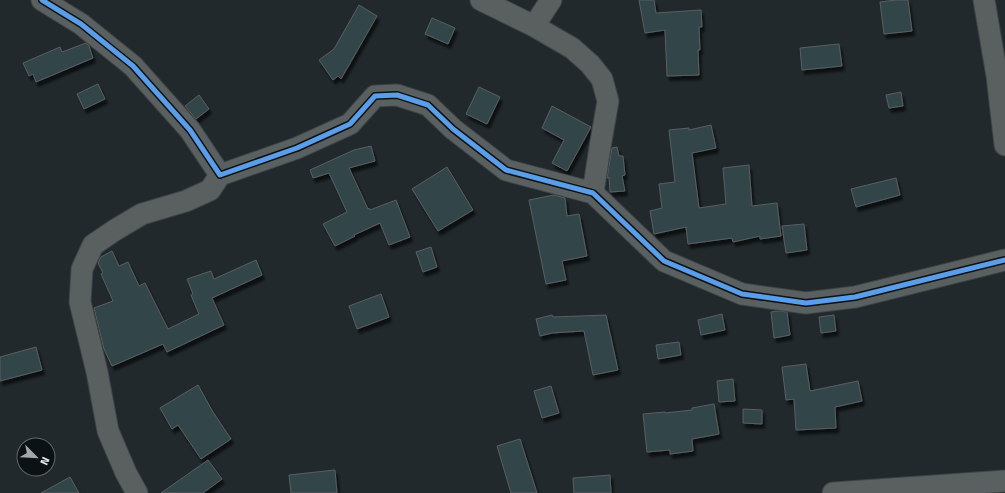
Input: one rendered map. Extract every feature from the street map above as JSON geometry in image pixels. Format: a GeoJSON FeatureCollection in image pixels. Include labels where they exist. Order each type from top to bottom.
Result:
{"type":"FeatureCollection","features":[{"type":"Feature","properties":{"kind":"street"},"geometry":{"type":"LineString","coordinates":[[42,0],[81,24],[133,66],[190,130],[220,175]]}},
{"type":"Feature","properties":{"kind":"street"},"geometry":{"type":"LineString","coordinates":[[481,0],[534,26],[572,48],[590,64],[602,79],[608,102],[594,193]]}},
{"type":"Feature","properties":{"kind":"street"},"geometry":{"type":"LineString","coordinates":[[534,26],[551,0]]}},
{"type":"Feature","properties":{"kind":"street"},"geometry":{"type":"LineString","coordinates":[[984,0],[997,76],[1005,145]]}},
{"type":"Feature","properties":{"kind":"street"},"geometry":{"type":"LineString","coordinates":[[137,493],[126,473],[108,431],[98,372],[80,302],[82,269],[93,245],[142,214],[186,201],[210,190],[220,175],[297,148],[350,124],[375,96],[397,95],[428,105],[453,129],[506,170],[594,193],[664,261],[742,294],[806,303],[855,297],[1005,260]]}},
{"type":"Feature","properties":{"kind":"street"},"geometry":{"type":"LineString","coordinates":[[834,493],[1005,481]]}},
{"type":"Feature","properties":{"kind":"building"},"geometry":{"type":"Polygon","coordinates":[[[639,0],[654,0],[656,13],[701,10],[702,27],[699,27],[700,50],[698,50],[699,75],[667,76],[665,30],[645,33],[639,0]]]}},
{"type":"Feature","properties":{"kind":"building"},"geometry":{"type":"Polygon","coordinates":[[[908,0],[912,31],[884,34],[880,2],[908,0]]]}},
{"type":"Feature","properties":{"kind":"building"},"geometry":{"type":"Polygon","coordinates":[[[359,5],[377,16],[341,79],[338,76],[333,80],[319,60],[334,49],[359,5]]]}},
{"type":"Feature","properties":{"kind":"building"},"geometry":{"type":"Polygon","coordinates":[[[432,18],[455,28],[448,44],[425,34],[432,18]]]}},
{"type":"Feature","properties":{"kind":"building"},"geometry":{"type":"Polygon","coordinates":[[[86,43],[89,46],[93,58],[36,82],[33,74],[29,76],[23,63],[60,47],[62,52],[86,43]]]}},
{"type":"Feature","properties":{"kind":"building"},"geometry":{"type":"Polygon","coordinates":[[[839,44],[842,66],[802,70],[800,48],[839,44]]]}},
{"type":"Feature","properties":{"kind":"building"},"geometry":{"type":"Polygon","coordinates":[[[98,84],[105,99],[84,109],[77,94],[98,84]]]}},
{"type":"Feature","properties":{"kind":"building"},"geometry":{"type":"Polygon","coordinates":[[[479,87],[500,97],[487,124],[466,114],[479,87]]]}},
{"type":"Feature","properties":{"kind":"building"},"geometry":{"type":"Polygon","coordinates":[[[901,92],[903,106],[889,108],[886,95],[901,92]]]}},
{"type":"Feature","properties":{"kind":"building"},"geometry":{"type":"Polygon","coordinates":[[[199,95],[209,109],[196,119],[185,106],[199,95]]]}},
{"type":"Feature","properties":{"kind":"building"},"geometry":{"type":"Polygon","coordinates":[[[552,106],[591,127],[567,171],[552,163],[564,140],[542,128],[552,106]]]}},
{"type":"Feature","properties":{"kind":"building"},"geometry":{"type":"Polygon","coordinates":[[[711,125],[716,148],[692,153],[699,208],[726,204],[723,168],[749,165],[752,206],[777,203],[781,236],[760,239],[760,236],[733,242],[732,238],[688,244],[686,227],[654,234],[650,211],[662,208],[659,184],[675,182],[669,130],[689,128],[689,130],[711,125]]]}},
{"type":"Feature","properties":{"kind":"building"},"geometry":{"type":"Polygon","coordinates":[[[371,146],[375,161],[349,168],[368,209],[369,208],[370,210],[396,200],[410,237],[389,245],[380,223],[335,246],[323,224],[347,212],[329,173],[313,178],[310,170],[354,150],[371,146]]]}},
{"type":"Feature","properties":{"kind":"building"},"geometry":{"type":"Polygon","coordinates":[[[617,147],[619,156],[623,156],[625,175],[622,176],[625,191],[610,192],[609,177],[607,178],[612,148],[617,147]]]}},
{"type":"Feature","properties":{"kind":"building"},"geometry":{"type":"Polygon","coordinates":[[[447,167],[473,210],[438,231],[412,189],[447,167]]]}},
{"type":"Feature","properties":{"kind":"building"},"geometry":{"type":"Polygon","coordinates":[[[896,178],[900,195],[856,207],[851,189],[896,178]]]}},
{"type":"Feature","properties":{"kind":"building"},"geometry":{"type":"Polygon","coordinates":[[[554,195],[565,198],[567,216],[579,214],[587,256],[562,261],[566,280],[546,284],[529,200],[554,195]]]}},
{"type":"Feature","properties":{"kind":"building"},"geometry":{"type":"Polygon","coordinates":[[[804,224],[807,250],[786,253],[782,226],[804,224]]]}},
{"type":"Feature","properties":{"kind":"building"},"geometry":{"type":"Polygon","coordinates":[[[431,247],[437,267],[423,272],[416,252],[431,247]]]}},
{"type":"Feature","properties":{"kind":"building"},"geometry":{"type":"Polygon","coordinates":[[[112,251],[119,266],[128,262],[139,286],[145,283],[168,329],[199,314],[191,295],[193,294],[187,279],[211,271],[214,279],[256,260],[262,275],[212,298],[224,325],[167,352],[163,344],[112,366],[104,349],[94,308],[113,301],[101,274],[103,273],[98,263],[101,257],[112,251]]]}},
{"type":"Feature","properties":{"kind":"building"},"geometry":{"type":"Polygon","coordinates":[[[381,294],[389,317],[357,329],[349,306],[381,294]]]}},
{"type":"Feature","properties":{"kind":"building"},"geometry":{"type":"Polygon","coordinates":[[[771,312],[787,312],[790,335],[774,338],[771,312]]]}},
{"type":"Feature","properties":{"kind":"building"},"geometry":{"type":"Polygon","coordinates":[[[722,314],[725,330],[701,335],[698,320],[722,314]]]}},
{"type":"Feature","properties":{"kind":"building"},"geometry":{"type":"Polygon","coordinates":[[[552,315],[553,317],[606,315],[618,370],[593,375],[584,331],[552,333],[540,336],[536,319],[552,315]]]}},
{"type":"Feature","properties":{"kind":"building"},"geometry":{"type":"Polygon","coordinates":[[[834,315],[836,331],[821,333],[819,317],[834,315]]]}},
{"type":"Feature","properties":{"kind":"building"},"geometry":{"type":"Polygon","coordinates":[[[679,342],[681,355],[658,359],[656,345],[679,342]]]}},
{"type":"Feature","properties":{"kind":"building"},"geometry":{"type":"Polygon","coordinates":[[[36,347],[42,370],[0,381],[0,357],[36,347]]]}},
{"type":"Feature","properties":{"kind":"building"},"geometry":{"type":"Polygon","coordinates":[[[806,364],[810,391],[858,381],[862,401],[835,407],[836,428],[796,430],[794,399],[786,400],[782,367],[806,364]]]}},
{"type":"Feature","properties":{"kind":"building"},"geometry":{"type":"Polygon","coordinates":[[[733,379],[735,401],[719,402],[717,381],[733,379]]]}},
{"type":"Feature","properties":{"kind":"building"},"geometry":{"type":"Polygon","coordinates":[[[198,385],[213,412],[231,439],[201,459],[178,425],[172,429],[160,408],[198,385]]]}},
{"type":"Feature","properties":{"kind":"building"},"geometry":{"type":"Polygon","coordinates":[[[551,386],[559,413],[542,418],[534,391],[551,386]]]}},
{"type":"Feature","properties":{"kind":"building"},"geometry":{"type":"Polygon","coordinates":[[[714,404],[719,434],[692,439],[693,451],[670,454],[670,450],[647,452],[643,414],[692,410],[692,408],[714,404]]]}},
{"type":"Feature","properties":{"kind":"building"},"geometry":{"type":"Polygon","coordinates":[[[743,409],[762,410],[762,424],[743,423],[743,409]]]}},
{"type":"Feature","properties":{"kind":"building"},"geometry":{"type":"Polygon","coordinates":[[[520,439],[537,493],[511,493],[497,446],[520,439]]]}},
{"type":"Feature","properties":{"kind":"building"},"geometry":{"type":"Polygon","coordinates":[[[208,460],[222,479],[203,493],[161,493],[208,460]]]}},
{"type":"Feature","properties":{"kind":"building"},"geometry":{"type":"Polygon","coordinates":[[[335,470],[337,493],[291,493],[289,475],[335,470]]]}},
{"type":"Feature","properties":{"kind":"building"},"geometry":{"type":"Polygon","coordinates":[[[610,475],[611,493],[574,493],[573,478],[610,475]]]}},
{"type":"Feature","properties":{"kind":"building"},"geometry":{"type":"Polygon","coordinates":[[[70,477],[79,493],[41,493],[70,477]]]}},
{"type":"Feature","properties":{"kind":"cycle path"},"geometry":{"type":"LineString","coordinates":[[42,0],[81,24],[133,66],[190,130],[220,175],[297,148],[350,124],[375,96],[397,95],[428,105],[453,129],[506,170],[593,193],[664,261],[742,294],[806,303],[855,297],[1005,260]]}}]}
